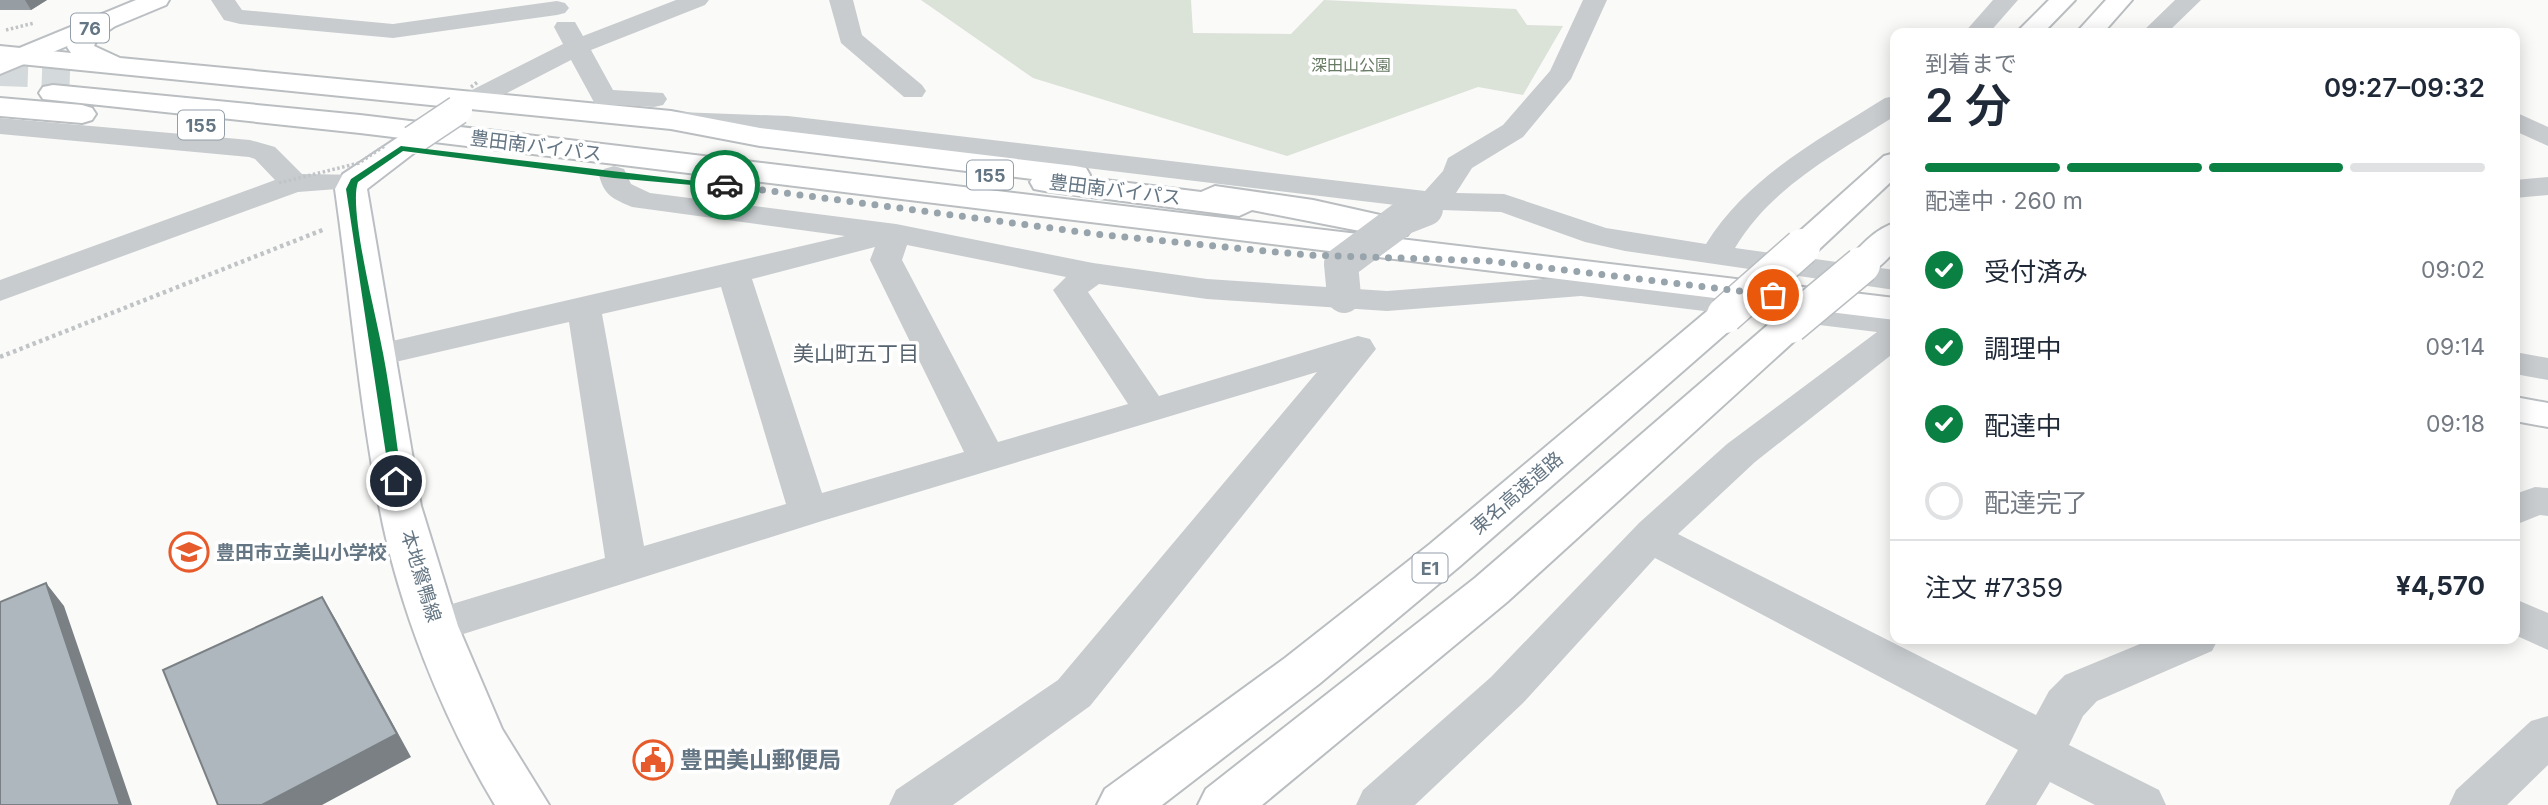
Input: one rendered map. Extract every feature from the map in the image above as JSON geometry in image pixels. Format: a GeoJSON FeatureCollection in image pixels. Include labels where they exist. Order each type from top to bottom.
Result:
{"type":"FeatureCollection","features":[{"type":"Feature","properties":{"kind":"main road","name":"76"},"geometry":{"type":"LineString","coordinates":[[6,57],[119,9],[157,0]]}},
{"type":"Feature","properties":{"kind":"main road"},"geometry":{"type":"LineString","coordinates":[[2034,28],[2063,0]]}},
{"type":"Feature","properties":{"kind":"main road"},"geometry":{"type":"LineString","coordinates":[[2094,28],[2120,0]]}},
{"type":"Feature","properties":{"kind":"main road","name":"155"},"geometry":{"type":"LineString","coordinates":[[97,69],[80,47],[86,35],[119,9]]}},
{"type":"Feature","properties":{"kind":"main road","name":"155"},"geometry":{"type":"LineString","coordinates":[[6,57],[97,69],[465,105],[663,110],[760,137],[1037,169],[1272,204],[1424,213]]}},
{"type":"Feature","properties":{"kind":"main road","name":"豊田南バイパス"},"geometry":{"type":"LineString","coordinates":[[97,69],[1180,198],[1424,213],[1541,250],[1890,291]]}},
{"type":"Feature","properties":{"kind":"main road","name":"155"},"geometry":{"type":"LineString","coordinates":[[0,110],[49,101],[126,118],[407,144],[614,175],[778,190],[1104,235],[1294,254],[1490,261]]}},
{"type":"Feature","properties":{"kind":"main road","name":"豊田南バイパス"},"geometry":{"type":"LineString","coordinates":[[49,101],[360,124],[1890,308]]}},
{"type":"Feature","properties":{"kind":"main road"},"geometry":{"type":"LineString","coordinates":[[354,200],[407,144],[465,105]]}},
{"type":"Feature","properties":{"kind":"main road","name":"東名高速道路"},"geometry":{"type":"LineString","coordinates":[[1123,805],[1302,671],[1445,555],[1725,315],[1890,167]]}},
{"type":"Feature","properties":{"kind":"main road","name":"本地鴛鴨線"},"geometry":{"type":"LineString","coordinates":[[354,200],[400,506],[435,626],[481,738],[523,805]]}},
{"type":"Feature","properties":{"kind":"main road"},"geometry":{"type":"LineString","coordinates":[[1224,805],[1491,590],[1890,238]]}},
{"type":"Feature","properties":{"kind":"main road"},"geometry":{"type":"LineString","coordinates":[[2520,385],[2548,390]]}},
{"type":"Feature","properties":{"kind":"main road"},"geometry":{"type":"LineString","coordinates":[[2520,410],[2548,415]]}},
{"type":"Feature","properties":{"kind":"street"},"geometry":{"type":"LineString","coordinates":[[223,0],[233,15],[240,17],[393,30],[556,4],[604,98],[663,110],[788,124],[1424,213]]}},
{"type":"Feature","properties":{"kind":"street"},"geometry":{"type":"LineString","coordinates":[[465,105],[576,47],[697,0]]}},
{"type":"Feature","properties":{"kind":"street"},"geometry":{"type":"LineString","coordinates":[[841,0],[850,38],[913,90]]}},
{"type":"Feature","properties":{"kind":"street"},"geometry":{"type":"LineString","coordinates":[[1424,213],[1457,172],[1458,164],[1513,131],[1562,73],[1595,0]]}},
{"type":"Feature","properties":{"kind":"street"},"geometry":{"type":"LineString","coordinates":[[1981,28],[2006,0]]}},
{"type":"Feature","properties":{"kind":"street"},"geometry":{"type":"LineString","coordinates":[[2158,28],[2189,0]]}},
{"type":"Feature","properties":{"kind":"street"},"geometry":{"type":"LineString","coordinates":[[1714,256],[1738,219],[1763,195],[1824,149],[1890,107]]}},
{"type":"Feature","properties":{"kind":"street"},"geometry":{"type":"LineString","coordinates":[[96,136],[126,118]]}},
{"type":"Feature","properties":{"kind":"street"},"geometry":{"type":"LineString","coordinates":[[2520,123],[2548,138]]}},
{"type":"Feature","properties":{"kind":"street"},"geometry":{"type":"LineString","coordinates":[[0,126],[250,149],[265,153],[294,183],[354,200]]}},
{"type":"Feature","properties":{"kind":"street"},"geometry":{"type":"LineString","coordinates":[[614,175],[617,188],[643,201],[896,233],[1093,273],[1207,289],[1344,296],[1387,301],[1581,286],[1890,323]]}},
{"type":"Feature","properties":{"kind":"street"},"geometry":{"type":"LineString","coordinates":[[0,291],[294,183]]}},
{"type":"Feature","properties":{"kind":"street"},"geometry":{"type":"LineString","coordinates":[[2520,189],[2548,186]]}},
{"type":"Feature","properties":{"kind":"street"},"geometry":{"type":"LineString","coordinates":[[914,805],[1074,693],[1357,349],[1365,314],[1344,296],[1341,264],[1404,218],[1504,203],[1596,235],[1714,256],[1890,278]]}},
{"type":"Feature","properties":{"kind":"street"},"geometry":{"type":"LineString","coordinates":[[378,355],[734,274],[896,233]]}},
{"type":"Feature","properties":{"kind":"street"},"geometry":{"type":"LineString","coordinates":[[896,233],[886,260],[987,459]]}},
{"type":"Feature","properties":{"kind":"street"},"geometry":{"type":"LineString","coordinates":[[1093,273],[1070,290],[1151,411]]}},
{"type":"Feature","properties":{"kind":"street"},"geometry":{"type":"LineString","coordinates":[[734,274],[807,511]]}},
{"type":"Feature","properties":{"kind":"street"},"geometry":{"type":"LineString","coordinates":[[584,309],[627,567]]}},
{"type":"Feature","properties":{"kind":"street"},"geometry":{"type":"LineString","coordinates":[[1381,805],[1507,690],[1650,538],[1741,453],[1890,339]]}},
{"type":"Feature","properties":{"kind":"street"},"geometry":{"type":"LineString","coordinates":[[435,626],[807,511],[1357,349]]}},
{"type":"Feature","properties":{"kind":"street"},"geometry":{"type":"LineString","coordinates":[[2520,364],[2548,369]]}},
{"type":"Feature","properties":{"kind":"street"},"geometry":{"type":"LineString","coordinates":[[2520,420],[2548,426]]}},
{"type":"Feature","properties":{"kind":"street"},"geometry":{"type":"LineString","coordinates":[[2520,508],[2535,501],[2548,502]]}},
{"type":"Feature","properties":{"kind":"street"},"geometry":{"type":"LineString","coordinates":[[1650,538],[2044,748],[2141,805]]}},
{"type":"Feature","properties":{"kind":"street"},"geometry":{"type":"LineString","coordinates":[[2520,618],[2548,633]]}},
{"type":"Feature","properties":{"kind":"street"},"geometry":{"type":"LineString","coordinates":[[2010,805],[2044,748],[2065,704],[2081,688],[2184,644]]}},
{"type":"Feature","properties":{"kind":"street"},"geometry":{"type":"LineString","coordinates":[[2474,805],[2548,735]]}},
{"type":"Feature","properties":{"kind":"path"},"geometry":{"type":"LineString","coordinates":[[0,357],[354,200]]}},
{"type":"Feature","properties":{"kind":"green space","name":"深田山公園"},"geometry":{"type":"Polygon","coordinates":[[[921,0],[1191,0],[1193,33],[1291,34],[1324,0],[1516,9],[1527,25],[1563,26],[1523,95],[1478,87],[1287,156],[1033,78],[921,0]]]}},
{"type":"Feature","properties":{"kind":"building"},"geometry":{"type":"Polygon","coordinates":[[[46,583],[120,805],[0,805],[0,602],[46,583]]]}},
{"type":"Feature","properties":{"kind":"building"},"geometry":{"type":"Polygon","coordinates":[[[322,597],[397,734],[262,805],[218,805],[163,670],[322,597]]]}},
{"type":"Feature","properties":{"kind":"tunnel"},"geometry":{"type":"LineString","coordinates":[[0,72],[83,75]]}},
{"type":"Feature","properties":{"kind":"way so far"},"geometry":{"type":"LineString","coordinates":[[725,185],[1104,235],[1307,255],[1490,261],[1773,295]]}},
{"type":"Feature","properties":{"kind":"place","name":"豊田市立美山小学校"},"geometry":{"type":"Point","coordinates":[189,552]}},
{"type":"Feature","properties":{"kind":"place","name":"豊田美山郵便局"},"geometry":{"type":"Point","coordinates":[653,760]}},
{"type":"Feature","properties":{"kind":"district","name":"美山町五丁目"},"geometry":{"type":"Point","coordinates":[856,353]}},
{"type":"Feature","properties":{"kind":"route"},"geometry":{"type":"LineString","coordinates":[[396,481],[378,355],[353,218],[351,189],[354,181],[401,148],[614,175],[725,185]]}}]}
